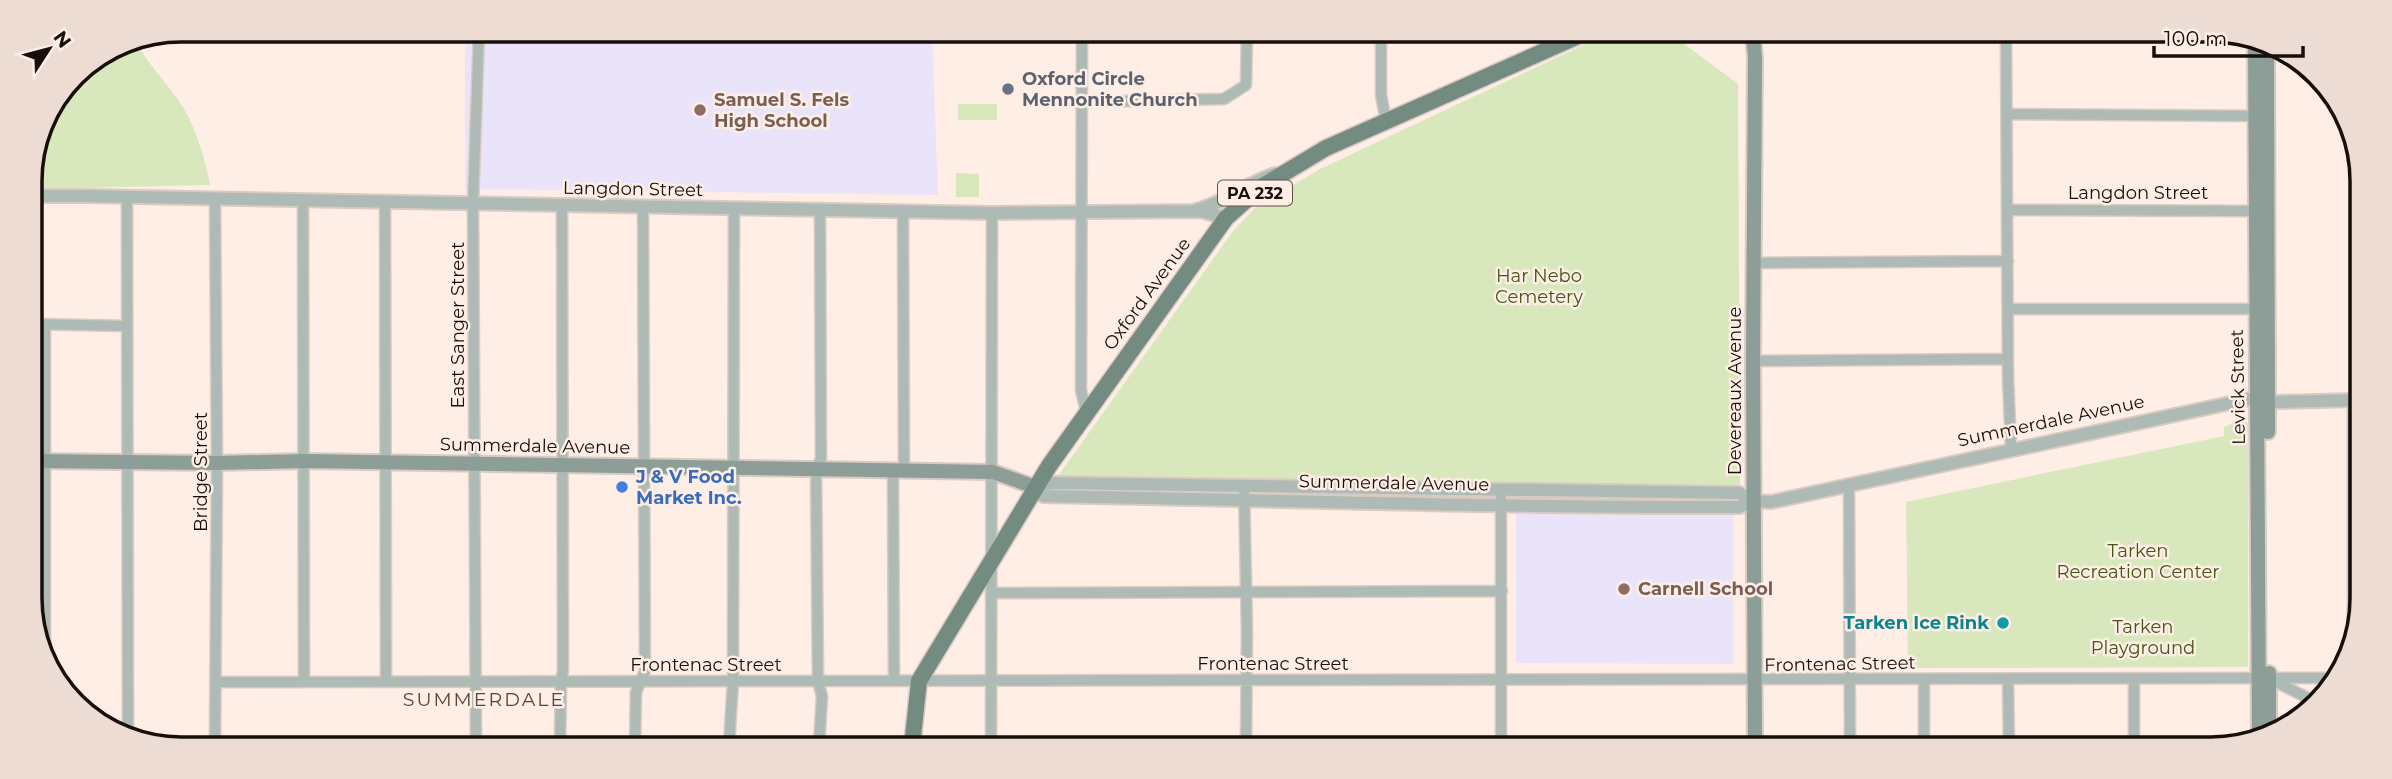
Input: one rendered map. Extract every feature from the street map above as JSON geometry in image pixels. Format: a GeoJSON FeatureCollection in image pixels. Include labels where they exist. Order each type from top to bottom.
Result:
{"type":"FeatureCollection","features":[{"type":"Feature","properties":{"kind":"main road","name":"Oxford Avenue"},"geometry":{"type":"LineString","coordinates":[[913,737],[919,681],[1035,487],[1086,411],[1226,218],[1261,187],[1326,148],[1565,42]]}},
{"type":"Feature","properties":{"kind":"main road","name":"Devereaux Avenue"},"geometry":{"type":"LineString","coordinates":[[1754,42],[1755,737]]}},
{"type":"Feature","properties":{"kind":"main road","name":"Levick Street"},"geometry":{"type":"LineString","coordinates":[[2255,50],[2263,211],[2256,309],[2263,400]]}},
{"type":"Feature","properties":{"kind":"main road","name":"Levick Street"},"geometry":{"type":"LineString","coordinates":[[2267,54],[2263,400],[2264,678],[2268,724]]}},
{"type":"Feature","properties":{"kind":"main road","name":"Summerdale Avenue"},"geometry":{"type":"LineString","coordinates":[[42,461],[305,461],[993,472],[1035,487]]}},
{"type":"Feature","properties":{"kind":"main road","name":"Levick Street"},"geometry":{"type":"LineString","coordinates":[[2260,728],[2264,678]]}},
{"type":"Feature","properties":{"kind":"street","name":"East Sanger Street"},"geometry":{"type":"LineString","coordinates":[[476,737],[473,204],[479,42]]}},
{"type":"Feature","properties":{"kind":"street"},"geometry":{"type":"LineString","coordinates":[[1082,42],[1081,390],[1086,411]]}},
{"type":"Feature","properties":{"kind":"street"},"geometry":{"type":"LineString","coordinates":[[1082,102],[1224,99],[1246,85],[1247,42]]}},
{"type":"Feature","properties":{"kind":"street"},"geometry":{"type":"LineString","coordinates":[[1381,42],[1381,95],[1386,121]]}},
{"type":"Feature","properties":{"kind":"street"},"geometry":{"type":"LineString","coordinates":[[2006,42],[2011,449]]}},
{"type":"Feature","properties":{"kind":"street"},"geometry":{"type":"LineString","coordinates":[[2007,114],[2257,116]]}},
{"type":"Feature","properties":{"kind":"street"},"geometry":{"type":"LineString","coordinates":[[1192,212],[1219,202],[1257,179],[1285,171]]}},
{"type":"Feature","properties":{"kind":"street","name":"Langdon Street"},"geometry":{"type":"LineString","coordinates":[[42,196],[992,213],[1201,211],[1226,218]]}},
{"type":"Feature","properties":{"kind":"street"},"geometry":{"type":"LineString","coordinates":[[127,198],[128,726]]}},
{"type":"Feature","properties":{"kind":"street","name":"Bridge Street"},"geometry":{"type":"LineString","coordinates":[[215,200],[215,737]]}},
{"type":"Feature","properties":{"kind":"street"},"geometry":{"type":"LineString","coordinates":[[303,201],[304,682]]}},
{"type":"Feature","properties":{"kind":"street"},"geometry":{"type":"LineString","coordinates":[[384,202],[386,681]]}},
{"type":"Feature","properties":{"kind":"street"},"geometry":{"type":"LineString","coordinates":[[560,737],[563,671],[562,204]]}},
{"type":"Feature","properties":{"kind":"street"},"geometry":{"type":"LineString","coordinates":[[635,737],[636,692],[645,671],[643,207]]}},
{"type":"Feature","properties":{"kind":"street"},"geometry":{"type":"LineString","coordinates":[[730,737],[733,681],[734,209]]}},
{"type":"Feature","properties":{"kind":"street"},"geometry":{"type":"LineString","coordinates":[[819,737],[822,696],[817,681],[816,469],[821,459],[820,210]]}},
{"type":"Feature","properties":{"kind":"street","name":"Langdon Street"},"geometry":{"type":"LineString","coordinates":[[2008,210],[2263,211]]}},
{"type":"Feature","properties":{"kind":"street"},"geometry":{"type":"LineString","coordinates":[[894,681],[903,211]]}},
{"type":"Feature","properties":{"kind":"street"},"geometry":{"type":"LineString","coordinates":[[991,737],[992,213]]}},
{"type":"Feature","properties":{"kind":"street"},"geometry":{"type":"LineString","coordinates":[[1754,262],[2008,261]]}},
{"type":"Feature","properties":{"kind":"street"},"geometry":{"type":"LineString","coordinates":[[2009,309],[2256,309]]}},
{"type":"Feature","properties":{"kind":"street"},"geometry":{"type":"LineString","coordinates":[[42,325],[126,326]]}},
{"type":"Feature","properties":{"kind":"street"},"geometry":{"type":"LineString","coordinates":[[42,383],[45,325]]}},
{"type":"Feature","properties":{"kind":"street"},"geometry":{"type":"LineString","coordinates":[[1753,361],[2008,359]]}},
{"type":"Feature","properties":{"kind":"street","name":"Summerdale Avenue"},"geometry":{"type":"LineString","coordinates":[[1754,500],[1739,507],[1244,500],[1043,496],[1035,487],[1052,483],[1739,493],[1754,500],[1771,502],[2249,399],[2276,402],[2350,400]]}},
{"type":"Feature","properties":{"kind":"street"},"geometry":{"type":"LineString","coordinates":[[1849,484],[1850,737]]}},
{"type":"Feature","properties":{"kind":"street"},"geometry":{"type":"LineString","coordinates":[[1244,486],[1247,592],[1245,737]]}},
{"type":"Feature","properties":{"kind":"street"},"geometry":{"type":"LineString","coordinates":[[1501,490],[1501,737]]}},
{"type":"Feature","properties":{"kind":"street"},"geometry":{"type":"LineString","coordinates":[[42,571],[44,617]]}},
{"type":"Feature","properties":{"kind":"street"},"geometry":{"type":"LineString","coordinates":[[990,593],[1502,591]]}},
{"type":"Feature","properties":{"kind":"street"},"geometry":{"type":"LineString","coordinates":[[2264,678],[2308,698]]}},
{"type":"Feature","properties":{"kind":"street","name":"Frontenac Street"},"geometry":{"type":"LineString","coordinates":[[217,682],[2325,678]]}},
{"type":"Feature","properties":{"kind":"street"},"geometry":{"type":"LineString","coordinates":[[1924,679],[1924,737]]}},
{"type":"Feature","properties":{"kind":"street"},"geometry":{"type":"LineString","coordinates":[[2008,679],[2009,737]]}},
{"type":"Feature","properties":{"kind":"street"},"geometry":{"type":"LineString","coordinates":[[2134,679],[2134,737]]}},
{"type":"Feature","properties":{"kind":"shaded area","name":"Samuel S. Fels High School"},"geometry":{"type":"Polygon","coordinates":[[[465,42],[932,42],[938,195],[465,189],[465,42]]]}},
{"type":"Feature","properties":{"kind":"shaded area","name":"Carnell School"},"geometry":{"type":"Polygon","coordinates":[[[1516,514],[1733,515],[1733,664],[1516,663],[1516,514]]]}},
{"type":"Feature","properties":{"kind":"green space","name":"Har Nebo Cemetery"},"geometry":{"type":"Polygon","coordinates":[[[1590,42],[1682,42],[1738,84],[1740,489],[1058,476],[1233,231],[1255,208],[1320,169],[1590,42]]]}},
{"type":"Feature","properties":{"kind":"green space"},"geometry":{"type":"Polygon","coordinates":[[[140,49],[188,116],[206,165],[210,185],[42,189],[43,163],[49,136],[65,104],[89,76],[111,61],[140,49]]]}},
{"type":"Feature","properties":{"kind":"green space"},"geometry":{"type":"Polygon","coordinates":[[[958,104],[997,104],[997,120],[958,120],[958,104]]]}},
{"type":"Feature","properties":{"kind":"green space"},"geometry":{"type":"Polygon","coordinates":[[[956,173],[979,174],[979,197],[956,197],[956,173]]]}},
{"type":"Feature","properties":{"kind":"green space","name":"Tarken Recreation Center"},"geometry":{"type":"Polygon","coordinates":[[[2243,418],[2248,424],[2248,667],[1908,668],[1906,502],[2224,436],[2224,427],[2243,418]]]}},
{"type":"Feature","properties":{"kind":"place","name":"Oxford Circle Mennonite Church"},"geometry":{"type":"Point","coordinates":[1008,89]}},
{"type":"Feature","properties":{"kind":"place","name":"Samuel S. Fels High School"},"geometry":{"type":"Point","coordinates":[700,110]}},
{"type":"Feature","properties":{"kind":"place","name":"J & V Food Market Inc."},"geometry":{"type":"Point","coordinates":[622,487]}},
{"type":"Feature","properties":{"kind":"place","name":"Carnell School"},"geometry":{"type":"Point","coordinates":[1624,589]}},
{"type":"Feature","properties":{"kind":"place","name":"Tarken Ice Rink"},"geometry":{"type":"Point","coordinates":[2003,623]}},
{"type":"Feature","properties":{"kind":"district","name":"SUMMERDALE"},"geometry":{"type":"Point","coordinates":[484,699]}},
{"type":"Feature","properties":{"kind":"park label","name":"Tarken Playground"},"geometry":{"type":"Point","coordinates":[2143,637]}}]}
